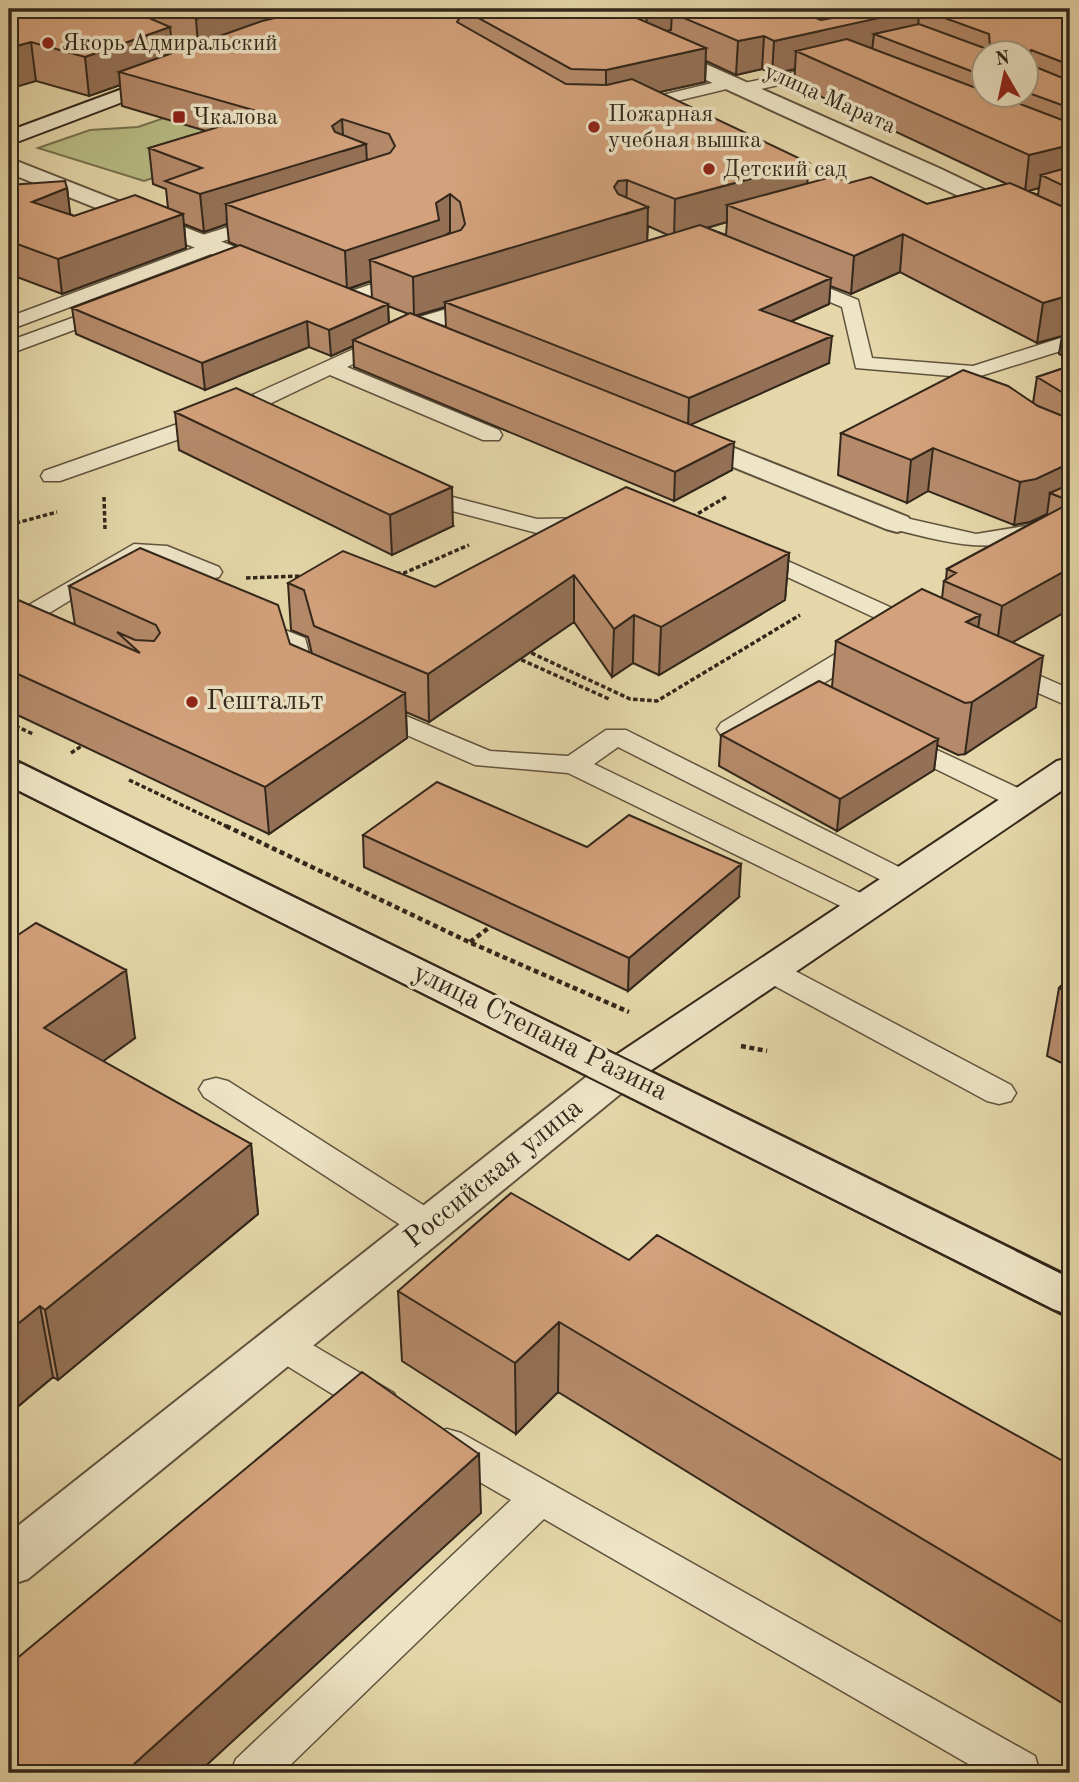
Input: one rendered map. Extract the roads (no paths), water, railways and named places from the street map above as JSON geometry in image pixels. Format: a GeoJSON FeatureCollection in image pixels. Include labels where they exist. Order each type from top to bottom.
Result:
{"type":"FeatureCollection","features":[{"type":"Feature","properties":{"kind":"street","name":"улица Марата"},"geometry":{"type":"LineString","coordinates":[[568,17],[594,21],[933,174],[1070,240]]}},
{"type":"Feature","properties":{"kind":"street"},"geometry":{"type":"LineString","coordinates":[[9,138],[188,71]]}},
{"type":"Feature","properties":{"kind":"street"},"geometry":{"type":"LineString","coordinates":[[9,165],[210,253],[244,260],[295,279]]}},
{"type":"Feature","properties":{"kind":"street"},"geometry":{"type":"LineString","coordinates":[[900,183],[933,174]]}},
{"type":"Feature","properties":{"kind":"street"},"geometry":{"type":"LineString","coordinates":[[320,289],[452,342]]}},
{"type":"Feature","properties":{"kind":"street"},"geometry":{"type":"LineString","coordinates":[[415,327],[522,294]]}},
{"type":"Feature","properties":{"kind":"street"},"geometry":{"type":"LineString","coordinates":[[662,428],[897,523]]}},
{"type":"Feature","properties":{"kind":"street","name":"Российская улица"},"geometry":{"type":"LineString","coordinates":[[9,1563],[621,1072],[1070,769]]}},
{"type":"Feature","properties":{"kind":"street","name":"улица Степана Разина"},"geometry":{"type":"LineString","coordinates":[[9,772],[621,1072],[1070,1297]]}},
{"type":"Feature","properties":{"kind":"lane"},"geometry":{"type":"LineString","coordinates":[[643,43],[667,38]]}},
{"type":"Feature","properties":{"kind":"lane"},"geometry":{"type":"LineString","coordinates":[[619,109],[853,66]]}},
{"type":"Feature","properties":{"kind":"lane"},"geometry":{"type":"LineString","coordinates":[[1011,211],[1036,203]]}},
{"type":"Feature","properties":{"kind":"lane"},"geometry":{"type":"LineString","coordinates":[[9,324],[210,253],[281,216]]}},
{"type":"Feature","properties":{"kind":"lane"},"geometry":{"type":"LineString","coordinates":[[769,270],[851,304],[863,364]]}},
{"type":"Feature","properties":{"kind":"lane"},"geometry":{"type":"LineString","coordinates":[[346,299],[427,272]]}},
{"type":"Feature","properties":{"kind":"lane"},"geometry":{"type":"LineString","coordinates":[[9,348],[126,304]]}},
{"type":"Feature","properties":{"kind":"lane"},"geometry":{"type":"LineString","coordinates":[[52,476],[234,412],[415,327]]}},
{"type":"Feature","properties":{"kind":"lane"},"geometry":{"type":"LineString","coordinates":[[863,364],[974,372],[1070,341]]}},
{"type":"Feature","properties":{"kind":"lane"},"geometry":{"type":"LineString","coordinates":[[863,364],[951,393]]}},
{"type":"Feature","properties":{"kind":"lane"},"geometry":{"type":"LineString","coordinates":[[330,367],[491,435]]}},
{"type":"Feature","properties":{"kind":"lane"},"geometry":{"type":"LineString","coordinates":[[234,412],[259,423]]}},
{"type":"Feature","properties":{"kind":"lane"},"geometry":{"type":"LineString","coordinates":[[391,483],[415,494],[537,526],[615,524]]}},
{"type":"Feature","properties":{"kind":"lane"},"geometry":{"type":"LineString","coordinates":[[897,523],[976,541],[1038,531],[1070,511]]}},
{"type":"Feature","properties":{"kind":"lane"},"geometry":{"type":"LineString","coordinates":[[732,543],[940,639]]}},
{"type":"Feature","properties":{"kind":"lane"},"geometry":{"type":"LineString","coordinates":[[16,614],[134,551],[159,551],[210,572]]}},
{"type":"Feature","properties":{"kind":"lane"},"geometry":{"type":"LineString","coordinates":[[16,614],[50,629]]}},
{"type":"Feature","properties":{"kind":"lane"},"geometry":{"type":"LineString","coordinates":[[270,632],[296,643],[303,680],[485,759],[574,765],[866,907]]}},
{"type":"Feature","properties":{"kind":"lane"},"geometry":{"type":"LineString","coordinates":[[731,729],[872,642]]}},
{"type":"Feature","properties":{"kind":"lane"},"geometry":{"type":"LineString","coordinates":[[978,656],[1070,699]]}},
{"type":"Feature","properties":{"kind":"lane"},"geometry":{"type":"LineString","coordinates":[[799,688],[824,701]]}},
{"type":"Feature","properties":{"kind":"lane"},"geometry":{"type":"LineString","coordinates":[[873,727],[1023,802]]}},
{"type":"Feature","properties":{"kind":"lane"},"geometry":{"type":"LineString","coordinates":[[574,765],[616,736],[905,881]]}},
{"type":"Feature","properties":{"kind":"lane"},"geometry":{"type":"LineString","coordinates":[[771,971],[999,1093]]}},
{"type":"Feature","properties":{"kind":"lane"},"geometry":{"type":"LineString","coordinates":[[216,1088],[429,1226]]}},
{"type":"Feature","properties":{"kind":"lane"},"geometry":{"type":"LineString","coordinates":[[281,1344],[538,1499],[1019,1770],[1016,1773]]}},
{"type":"Feature","properties":{"kind":"lane"},"geometry":{"type":"LineString","coordinates":[[252,1773],[538,1499]]}},
{"type":"Feature","properties":{"kind":"tram line"},"geometry":{"type":"LineString","coordinates":[[9,756],[1020,1252]]}},
{"type":"Feature","properties":{"kind":"tram line"},"geometry":{"type":"LineString","coordinates":[[9,787],[937,1252]]}},
{"type":"Feature","properties":{"kind":"tram line"},"geometry":{"type":"LineString","coordinates":[[933,1250],[1070,1319]]}},
{"type":"Feature","properties":{"kind":"tram line"},"geometry":{"type":"LineString","coordinates":[[1016,1250],[1020,1252]]}},
{"type":"Feature","properties":{"kind":"tram line"},"geometry":{"type":"LineString","coordinates":[[1020,1252],[1070,1277]]}},
{"type":"Feature","properties":{"kind":"place","name":"Якорь Адмиральский"},"geometry":{"type":"Point","coordinates":[48,43]}},
{"type":"Feature","properties":{"kind":"place","name":"Чкалова"},"geometry":{"type":"Point","coordinates":[179,117]}},
{"type":"Feature","properties":{"kind":"place","name":"Пожарная учебная вышка"},"geometry":{"type":"Point","coordinates":[594,127]}},
{"type":"Feature","properties":{"kind":"place","name":"Детский сад"},"geometry":{"type":"Point","coordinates":[709,169]}},
{"type":"Feature","properties":{"kind":"place","name":"Гештальт"},"geometry":{"type":"Point","coordinates":[192,702]}}]}
